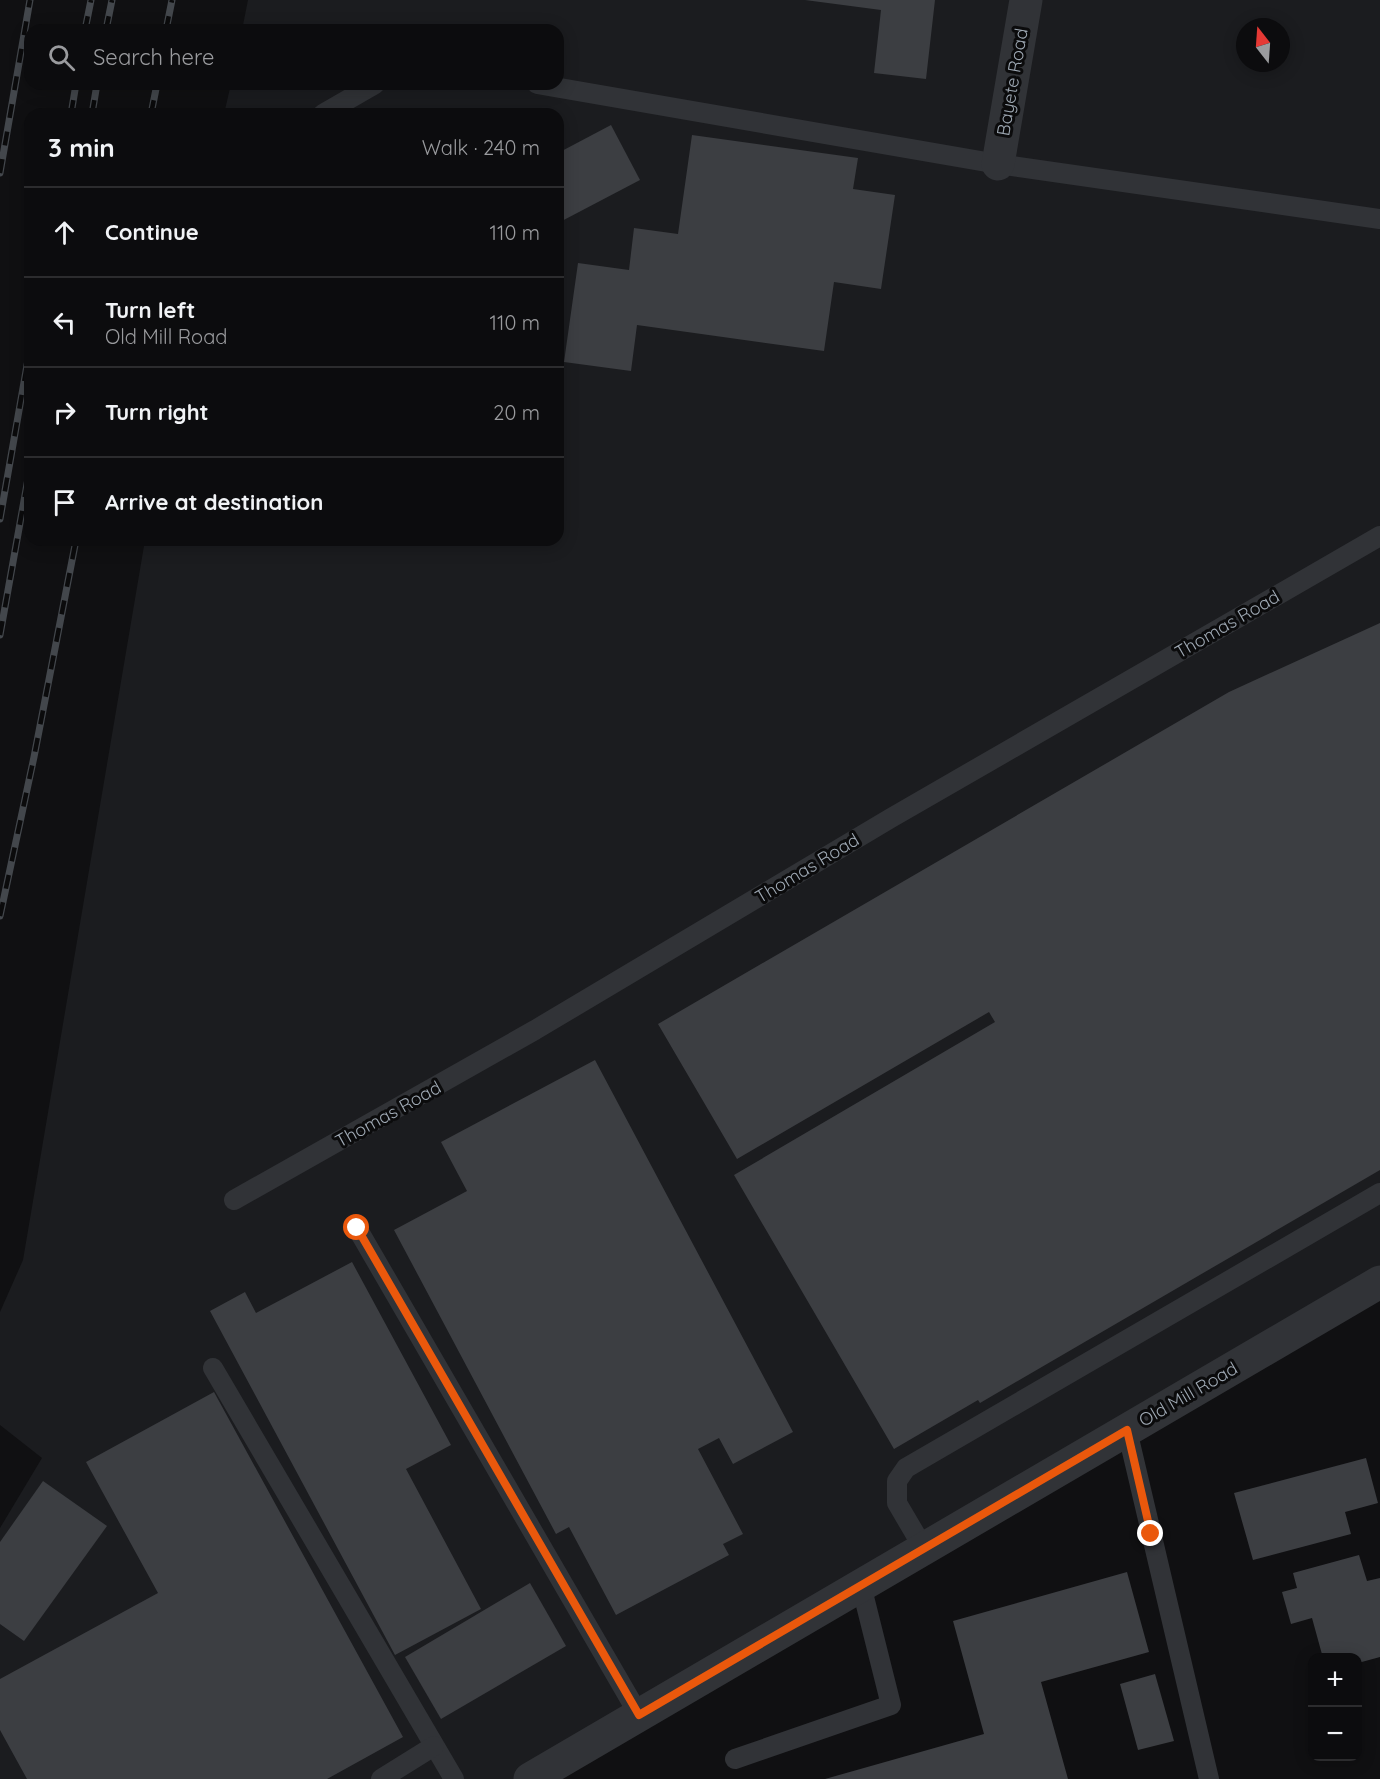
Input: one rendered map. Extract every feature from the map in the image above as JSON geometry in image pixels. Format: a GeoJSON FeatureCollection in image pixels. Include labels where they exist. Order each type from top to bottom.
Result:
{"type":"FeatureCollection","features":[{"type":"Feature","properties":{"kind":"street","name":"Bayete Road"},"geometry":{"type":"LineString","coordinates":[[998,164],[1026,0]]}},
{"type":"Feature","properties":{"kind":"street","name":"Old Mill Road"},"geometry":{"type":"LineString","coordinates":[[530,1779],[1380,1282]]}},
{"type":"Feature","properties":{"kind":"lane"},"geometry":{"type":"LineString","coordinates":[[564,89],[998,164],[1380,219]]}},
{"type":"Feature","properties":{"kind":"lane"},"geometry":{"type":"LineString","coordinates":[[333,108],[365,90]]}},
{"type":"Feature","properties":{"kind":"lane","name":"Thomas Road"},"geometry":{"type":"LineString","coordinates":[[234,1200],[535,1030],[891,818],[1380,536]]}},
{"type":"Feature","properties":{"kind":"lane"},"geometry":{"type":"LineString","coordinates":[[924,1549],[897,1503],[897,1481],[906,1468],[1380,1193]]}},
{"type":"Feature","properties":{"kind":"lane"},"geometry":{"type":"LineString","coordinates":[[357,1228],[639,1715]]}},
{"type":"Feature","properties":{"kind":"lane"},"geometry":{"type":"LineString","coordinates":[[213,1368],[454,1779]]}},
{"type":"Feature","properties":{"kind":"lane"},"geometry":{"type":"LineString","coordinates":[[1127,1430],[1209,1779]]}},
{"type":"Feature","properties":{"kind":"lane"},"geometry":{"type":"LineString","coordinates":[[735,1759],[891,1705],[861,1585]]}},
{"type":"Feature","properties":{"kind":"lane"},"geometry":{"type":"LineString","coordinates":[[381,1779],[434,1746]]}},
{"type":"Feature","properties":{"kind":"shaded area"},"geometry":{"type":"Polygon","coordinates":[[[248,0],[1380,0],[1380,1282],[530,1779],[0,1779],[0,1528],[42,1458],[0,1425],[0,1312],[23,1260],[144,546],[564,546],[564,108],[225,108],[230,90],[564,90],[564,24],[243,24],[248,0]]]}},
{"type":"Feature","properties":{"kind":"building"},"geometry":{"type":"Polygon","coordinates":[[[805,0],[935,0],[926,79],[874,73],[881,10],[805,0]]]}},
{"type":"Feature","properties":{"kind":"building"},"geometry":{"type":"Polygon","coordinates":[[[611,125],[640,180],[564,220],[564,150],[611,125]]]}},
{"type":"Feature","properties":{"kind":"building"},"geometry":{"type":"Polygon","coordinates":[[[692,135],[858,158],[853,189],[895,195],[881,289],[834,282],[824,351],[637,325],[631,371],[564,362],[578,263],[629,270],[634,228],[678,234],[692,135]]]}},
{"type":"Feature","properties":{"kind":"building"},"geometry":{"type":"Polygon","coordinates":[[[1380,623],[1380,1170],[980,1403],[978,1400],[894,1449],[734,1175],[995,1022],[989,1012],[737,1159],[658,1024],[1229,692],[1380,623]]]}},
{"type":"Feature","properties":{"kind":"building"},"geometry":{"type":"Polygon","coordinates":[[[595,1060],[793,1432],[733,1464],[719,1438],[698,1449],[743,1534],[723,1544],[729,1555],[616,1615],[569,1527],[556,1534],[394,1230],[467,1191],[441,1142],[595,1060]]]}},
{"type":"Feature","properties":{"kind":"building"},"geometry":{"type":"Polygon","coordinates":[[[352,1262],[451,1445],[406,1469],[481,1609],[395,1655],[210,1311],[245,1292],[256,1313],[352,1262]]]}},
{"type":"Feature","properties":{"kind":"building"},"geometry":{"type":"Polygon","coordinates":[[[214,1392],[403,1737],[327,1779],[27,1779],[0,1730],[0,1679],[158,1593],[86,1462],[214,1392]]]}},
{"type":"Feature","properties":{"kind":"building"},"geometry":{"type":"Polygon","coordinates":[[[1366,1458],[1378,1503],[1345,1512],[1351,1534],[1253,1560],[1234,1493],[1366,1458]]]}},
{"type":"Feature","properties":{"kind":"building"},"geometry":{"type":"Polygon","coordinates":[[[43,1481],[107,1526],[24,1641],[0,1624],[0,1542],[43,1481]]]}},
{"type":"Feature","properties":{"kind":"building"},"geometry":{"type":"Polygon","coordinates":[[[1359,1555],[1367,1581],[1380,1578],[1380,1657],[1362,1662],[1362,1653],[1322,1653],[1312,1618],[1291,1624],[1282,1592],[1297,1588],[1293,1573],[1359,1555]]]}},
{"type":"Feature","properties":{"kind":"building"},"geometry":{"type":"Polygon","coordinates":[[[1127,1572],[1149,1652],[1041,1682],[1068,1779],[825,1779],[984,1734],[953,1621],[1127,1572]]]}},
{"type":"Feature","properties":{"kind":"building"},"geometry":{"type":"Polygon","coordinates":[[[530,1583],[566,1646],[441,1719],[405,1657],[530,1583]]]}},
{"type":"Feature","properties":{"kind":"building"},"geometry":{"type":"Polygon","coordinates":[[[1155,1674],[1174,1741],[1138,1750],[1120,1684],[1155,1674]]]}},
{"type":"Feature","properties":{"kind":"railway"},"geometry":{"type":"LineString","coordinates":[[26,24],[30,0]]}},
{"type":"Feature","properties":{"kind":"railway"},"geometry":{"type":"LineString","coordinates":[[86,24],[91,0]]}},
{"type":"Feature","properties":{"kind":"railway"},"geometry":{"type":"LineString","coordinates":[[107,24],[112,0]]}},
{"type":"Feature","properties":{"kind":"railway"},"geometry":{"type":"LineString","coordinates":[[167,24],[172,0]]}},
{"type":"Feature","properties":{"kind":"railway"},"geometry":{"type":"LineString","coordinates":[[0,173],[24,35]]}},
{"type":"Feature","properties":{"kind":"railway"},"geometry":{"type":"LineString","coordinates":[[72,108],[75,90]]}},
{"type":"Feature","properties":{"kind":"railway"},"geometry":{"type":"LineString","coordinates":[[93,108],[96,90]]}},
{"type":"Feature","properties":{"kind":"railway"},"geometry":{"type":"LineString","coordinates":[[152,108],[156,90]]}},
{"type":"Feature","properties":{"kind":"railway"},"geometry":{"type":"LineString","coordinates":[[0,519],[24,382]]}},
{"type":"Feature","properties":{"kind":"railway"},"geometry":{"type":"LineString","coordinates":[[0,635],[24,501]]}},
{"type":"Feature","properties":{"kind":"railway"},"geometry":{"type":"LineString","coordinates":[[0,916],[34,757],[75,546]]}},
{"type":"Feature","properties":{"kind":"route"},"geometry":{"type":"LineString","coordinates":[[357,1228],[639,1715],[1127,1430],[1151,1534]]}}]}
